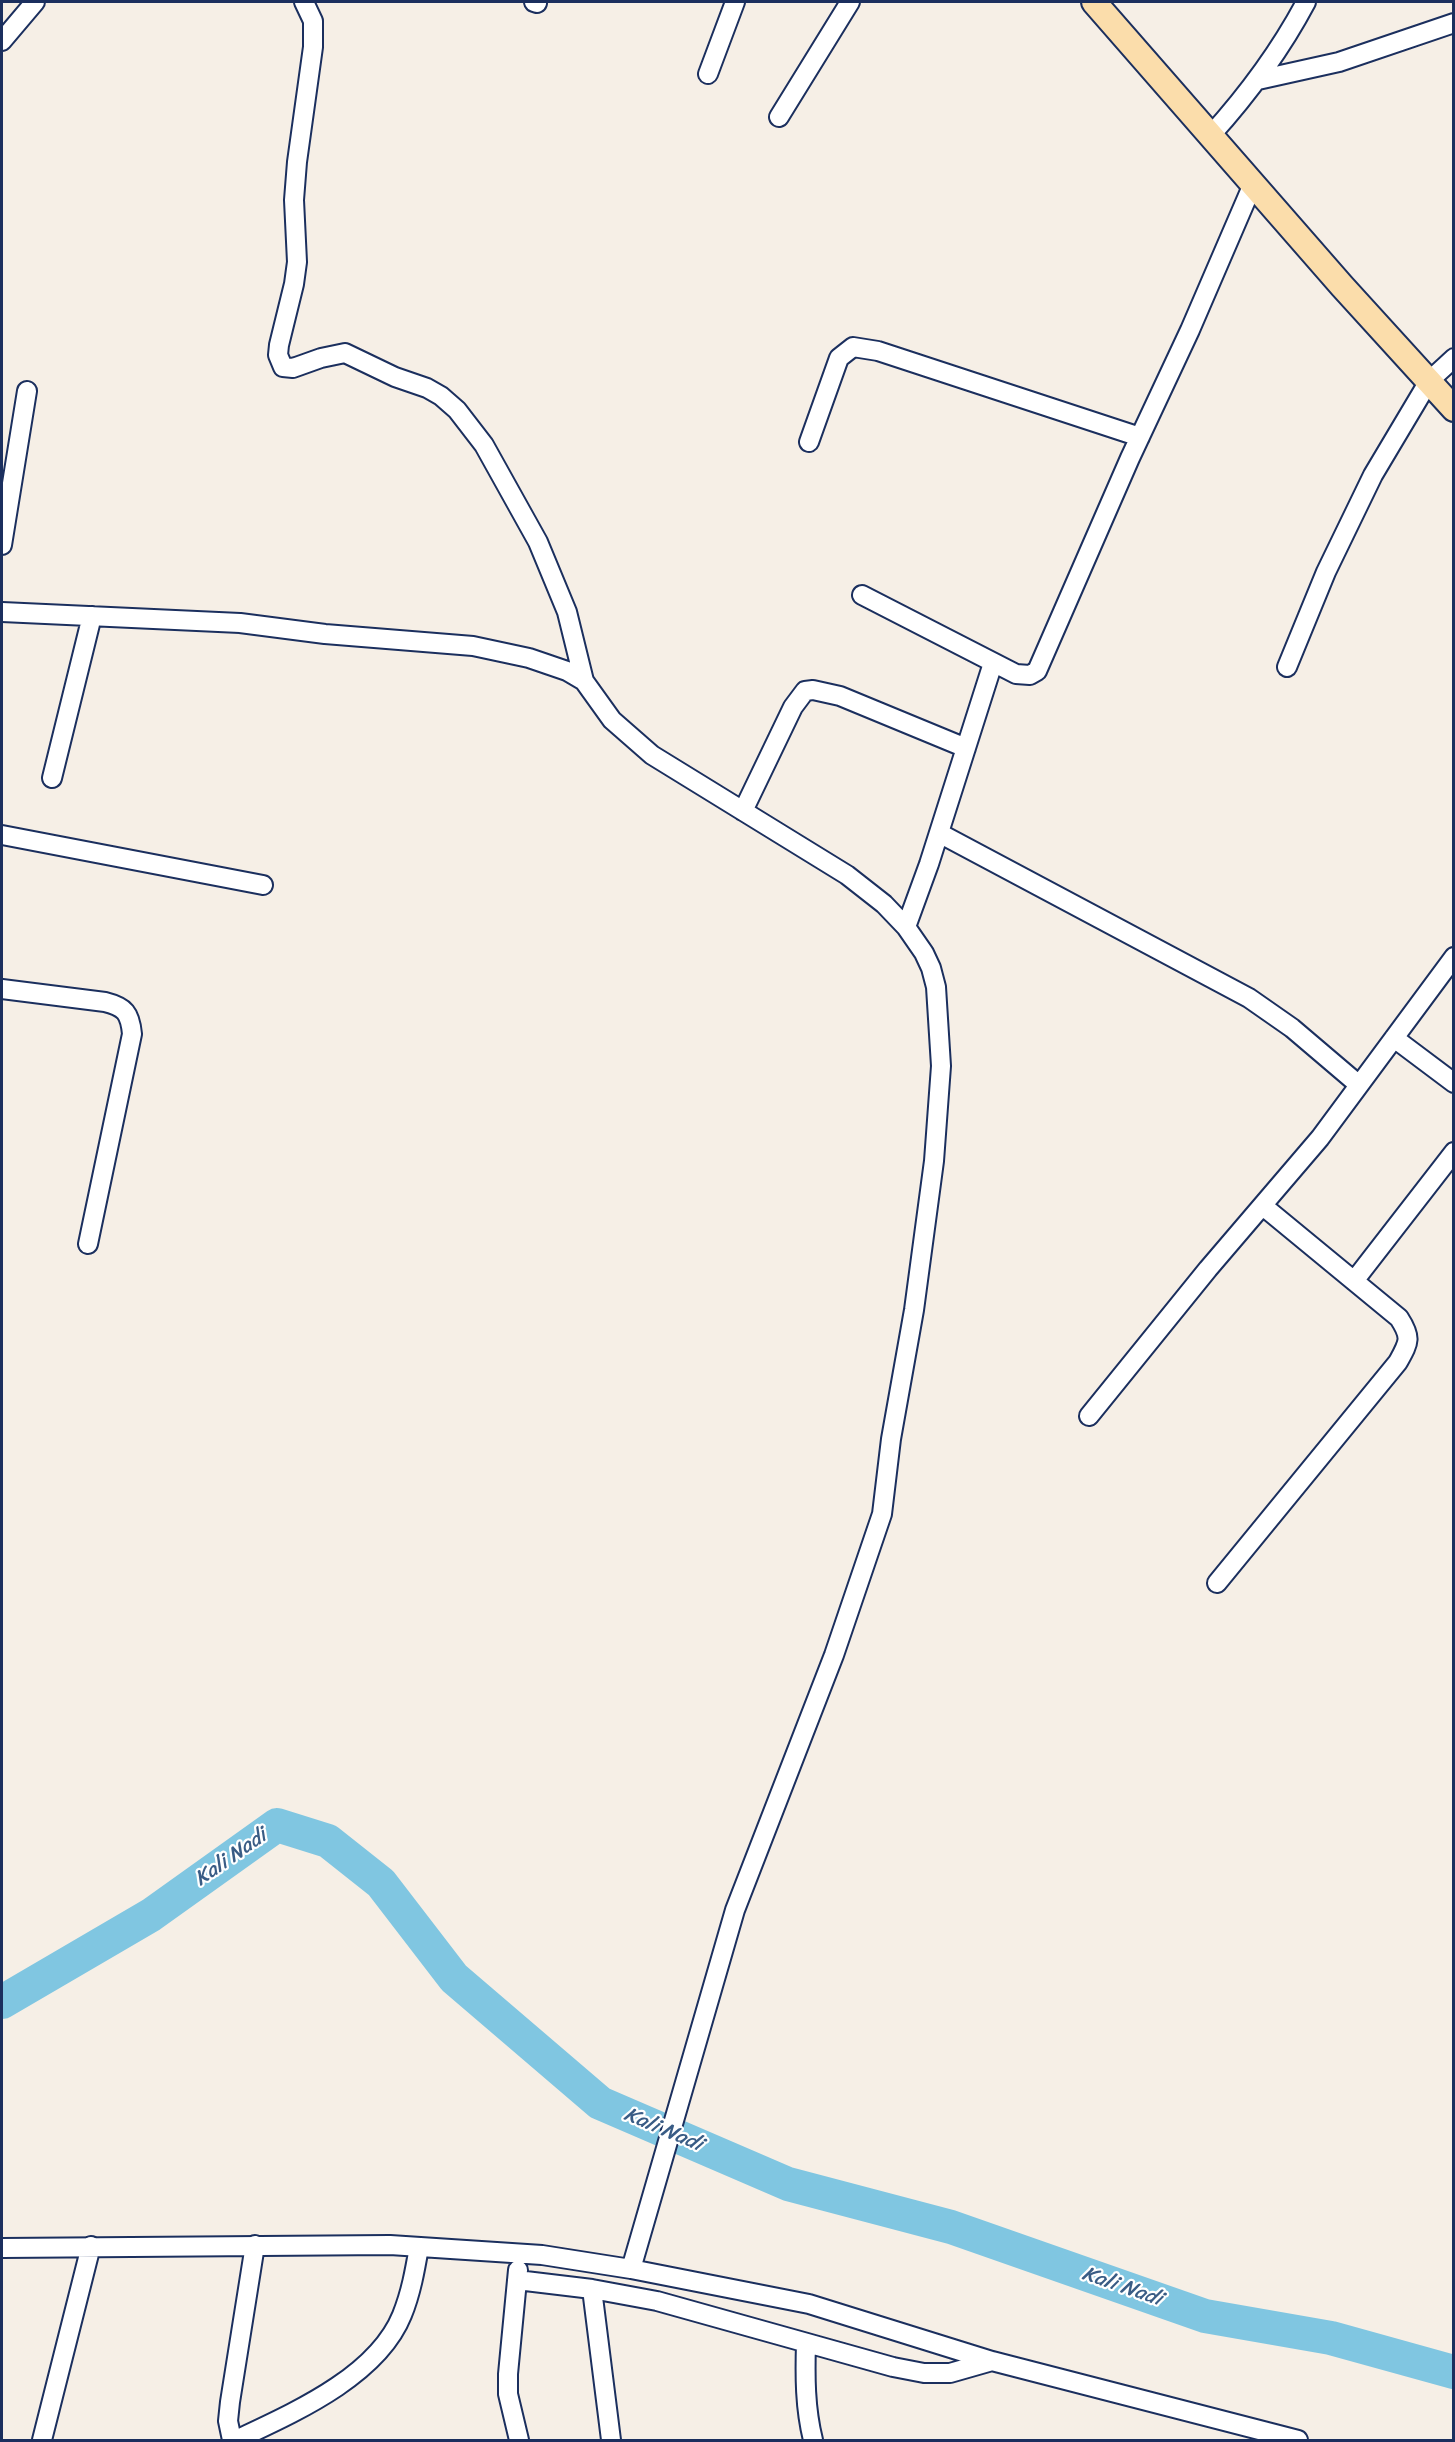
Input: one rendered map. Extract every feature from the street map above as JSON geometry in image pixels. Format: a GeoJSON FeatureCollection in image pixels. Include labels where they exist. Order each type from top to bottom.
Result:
{"type":"FeatureCollection","features":[{"type":"Feature","properties":{"kind":"main road"},"geometry":{"type":"LineString","coordinates":[[1094,2],[1454,409]]}},
{"type":"Feature","properties":{"kind":"street"},"geometry":{"type":"LineString","coordinates":[[2,41],[35,2]]}},
{"type":"Feature","properties":{"kind":"street"},"geometry":{"type":"LineString","coordinates":[[304,2],[313,21],[313,47],[296,171],[294,200],[297,262],[279,345],[280,361],[283,367],[293,369],[328,355],[345,352],[378,370],[427,388],[441,396],[457,410],[484,445],[538,542],[567,612],[584,681],[612,720],[652,755],[847,875],[884,904],[906,927],[924,952],[936,987],[941,1066],[934,1161],[891,1438],[882,1514],[834,1655],[735,1910],[631,2269]]}},
{"type":"Feature","properties":{"kind":"street"},"geometry":{"type":"LineString","coordinates":[[708,74],[735,2]]}},
{"type":"Feature","properties":{"kind":"street"},"geometry":{"type":"LineString","coordinates":[[779,117],[850,2]]}},
{"type":"Feature","properties":{"kind":"street"},"geometry":{"type":"LineString","coordinates":[[1210,135],[1258,80],[1285,41],[1306,2]]}},
{"type":"Feature","properties":{"kind":"street"},"geometry":{"type":"LineString","coordinates":[[1258,80],[1339,62],[1454,23]]}},
{"type":"Feature","properties":{"kind":"street"},"geometry":{"type":"LineString","coordinates":[[862,596],[1023,676],[1036,671],[1140,437],[1186,340],[1253,184]]}},
{"type":"Feature","properties":{"kind":"street"},"geometry":{"type":"LineString","coordinates":[[809,442],[838,358],[853,347],[878,351],[1140,437]]}},
{"type":"Feature","properties":{"kind":"street"},"geometry":{"type":"LineString","coordinates":[[1287,667],[1326,572],[1373,476],[1429,381],[1454,358]]}},
{"type":"Feature","properties":{"kind":"street"},"geometry":{"type":"LineString","coordinates":[[2,545],[27,391]]}},
{"type":"Feature","properties":{"kind":"street"},"geometry":{"type":"LineString","coordinates":[[2,612],[240,623],[325,634],[473,646],[529,658],[567,671],[584,681]]}},
{"type":"Feature","properties":{"kind":"street"},"geometry":{"type":"LineString","coordinates":[[52,778],[92,616]]}},
{"type":"Feature","properties":{"kind":"street"},"geometry":{"type":"LineString","coordinates":[[906,927],[939,833],[993,663]]}},
{"type":"Feature","properties":{"kind":"street"},"geometry":{"type":"LineString","coordinates":[[742,811],[793,707],[805,691],[813,690],[840,696],[966,748]]}},
{"type":"Feature","properties":{"kind":"street"},"geometry":{"type":"LineString","coordinates":[[939,833],[1249,998],[1292,1028],[1359,1085]]}},
{"type":"Feature","properties":{"kind":"street"},"geometry":{"type":"LineString","coordinates":[[2,835],[263,885]]}},
{"type":"Feature","properties":{"kind":"street"},"geometry":{"type":"LineString","coordinates":[[1089,1416],[1208,1269],[1320,1137],[1454,957]]}},
{"type":"Feature","properties":{"kind":"street"},"geometry":{"type":"LineString","coordinates":[[2,989],[119,1005],[127,1011],[131,1019],[132,1034],[88,1244]]}},
{"type":"Feature","properties":{"kind":"street"},"geometry":{"type":"LineString","coordinates":[[1394,1038],[1454,1083]]}},
{"type":"Feature","properties":{"kind":"street"},"geometry":{"type":"LineString","coordinates":[[1354,1281],[1454,1152]]}},
{"type":"Feature","properties":{"kind":"street"},"geometry":{"type":"LineString","coordinates":[[1217,1583],[1398,1362],[1408,1343],[1407,1330],[1400,1318],[1263,1206]]}},
{"type":"Feature","properties":{"kind":"street"},"geometry":{"type":"LineString","coordinates":[[255,2245],[230,2402],[228,2421],[234,2440],[289,2415],[328,2393],[376,2353],[392,2335],[402,2315],[419,2247]]}},
{"type":"Feature","properties":{"kind":"street"},"geometry":{"type":"LineString","coordinates":[[2,2248],[255,2245],[419,2247],[542,2254],[809,2304],[992,2361],[1298,2440]]}},
{"type":"Feature","properties":{"kind":"street"},"geometry":{"type":"LineString","coordinates":[[42,2440],[91,2246]]}},
{"type":"Feature","properties":{"kind":"street"},"geometry":{"type":"LineString","coordinates":[[519,2253],[508,2394],[519,2440]]}},
{"type":"Feature","properties":{"kind":"street"},"geometry":{"type":"LineString","coordinates":[[517,2280],[592,2289],[657,2301],[893,2367],[924,2373],[950,2373],[992,2361]]}},
{"type":"Feature","properties":{"kind":"street"},"geometry":{"type":"LineString","coordinates":[[592,2289],[611,2440]]}},
{"type":"Feature","properties":{"kind":"street"},"geometry":{"type":"LineString","coordinates":[[806,2343],[805,2384],[813,2440]]}},
{"type":"Feature","properties":{"kind":"waterway","name":"Kali Nadi"},"geometry":{"type":"LineString","coordinates":[[2,2002],[151,1915],[277,1825],[328,1841],[381,1883],[454,1978],[600,2103],[788,2184],[951,2227],[1205,2316],[1331,2338],[1454,2372]]}}]}
